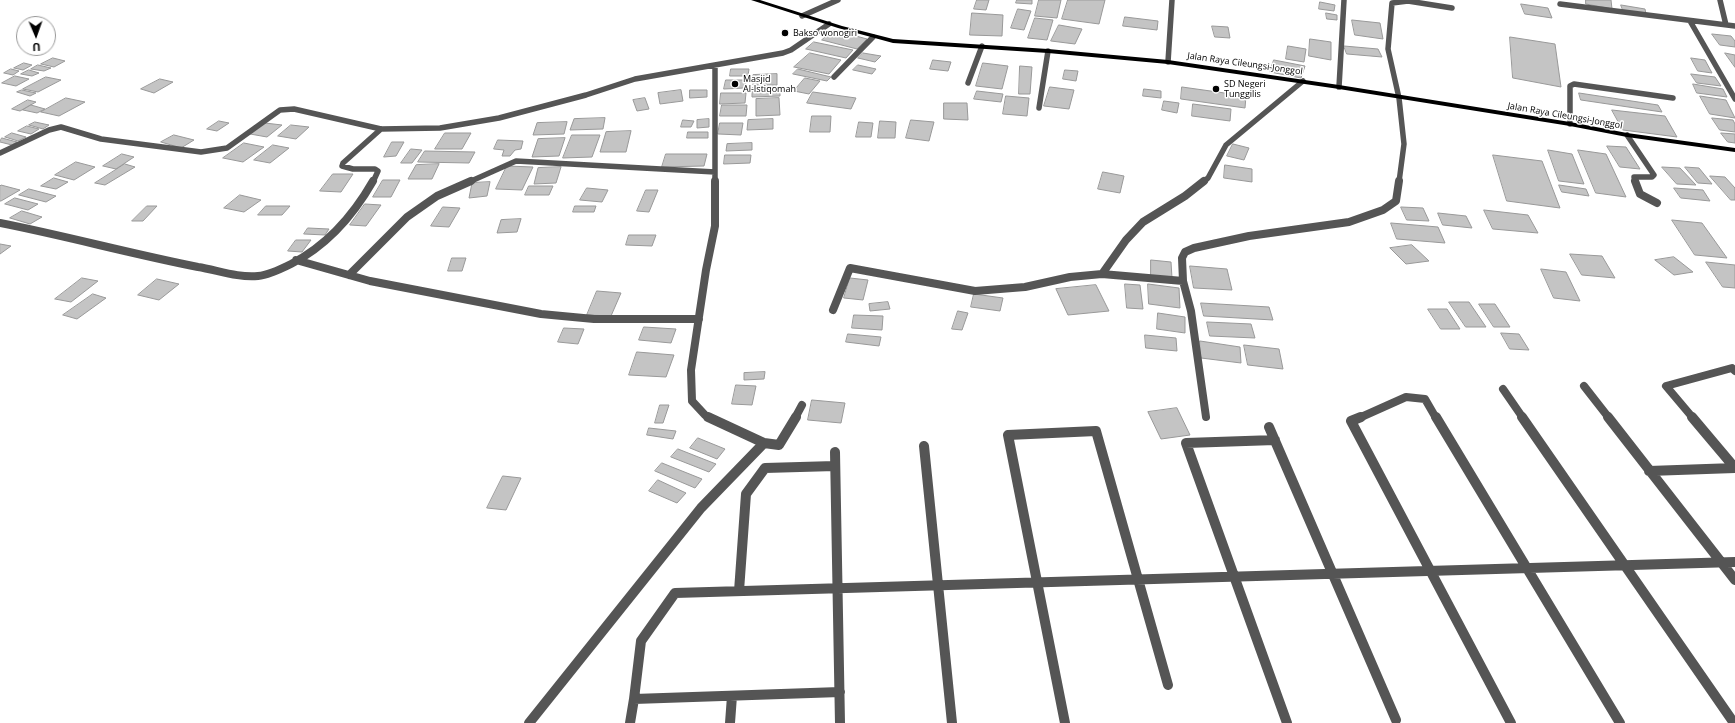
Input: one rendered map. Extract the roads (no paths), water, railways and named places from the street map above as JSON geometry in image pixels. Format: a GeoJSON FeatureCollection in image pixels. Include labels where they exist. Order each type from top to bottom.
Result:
{"type":"FeatureCollection","features":[{"type":"Feature","properties":{"kind":"main road","name":"Jalan Raya Cileungsi-Jonggol"},"geometry":{"type":"LineString","coordinates":[[754,0],[873,37],[913,43],[982,46],[1168,62],[1339,87],[1399,98],[1570,124],[1627,135],[1735,150]]}},
{"type":"Feature","properties":{"kind":"street"},"geometry":{"type":"LineString","coordinates":[[802,16],[838,0]]}},
{"type":"Feature","properties":{"kind":"street"},"geometry":{"type":"LineString","coordinates":[[1168,62],[1172,0]]}},
{"type":"Feature","properties":{"kind":"street"},"geometry":{"type":"LineString","coordinates":[[1339,87],[1344,0]]}},
{"type":"Feature","properties":{"kind":"street"},"geometry":{"type":"LineString","coordinates":[[1720,0],[1726,25]]}},
{"type":"Feature","properties":{"kind":"street"},"geometry":{"type":"LineString","coordinates":[[1206,417],[1191,311],[1183,281],[1182,258],[1184,252],[1255,235],[1335,224],[1362,218],[1385,210],[1396,201],[1404,144],[1399,98],[1388,49],[1392,3],[1408,1],[1452,8]]}},
{"type":"Feature","properties":{"kind":"street"},"geometry":{"type":"LineString","coordinates":[[1560,4],[1735,26]]}},
{"type":"Feature","properties":{"kind":"street"},"geometry":{"type":"LineString","coordinates":[[1690,21],[1734,99]]}},
{"type":"Feature","properties":{"kind":"street"},"geometry":{"type":"LineString","coordinates":[[0,153],[49,130],[61,127],[101,139],[201,152],[214,151],[227,148],[280,110],[287,109],[294,109],[381,130],[440,128],[499,118],[586,95],[635,79],[716,66],[783,53],[791,50],[829,24]]}},
{"type":"Feature","properties":{"kind":"street"},"geometry":{"type":"LineString","coordinates":[[834,77],[873,37]]}},
{"type":"Feature","properties":{"kind":"street"},"geometry":{"type":"LineString","coordinates":[[968,83],[982,46]]}},
{"type":"Feature","properties":{"kind":"street"},"geometry":{"type":"LineString","coordinates":[[1039,108],[1048,51]]}},
{"type":"Feature","properties":{"kind":"street"},"geometry":{"type":"LineString","coordinates":[[716,66],[715,226],[706,270],[691,370],[692,400],[705,415],[764,443],[779,445],[802,405]]}},
{"type":"Feature","properties":{"kind":"street"},"geometry":{"type":"LineString","coordinates":[[1102,274],[1126,240],[1143,222],[1185,196],[1208,178],[1226,145],[1252,122],[1303,82]]}},
{"type":"Feature","properties":{"kind":"street"},"geometry":{"type":"LineString","coordinates":[[1570,124],[1570,86],[1574,84],[1673,98]]}},
{"type":"Feature","properties":{"kind":"street"},"geometry":{"type":"LineString","coordinates":[[0,223],[48,232],[186,265],[258,276],[275,271],[319,247],[338,228],[362,197],[378,171],[375,169],[342,166],[343,163],[381,130]]}},
{"type":"Feature","properties":{"kind":"street"},"geometry":{"type":"LineString","coordinates":[[1627,135],[1654,175],[1652,177],[1634,177],[1640,194],[1657,203]]}},
{"type":"Feature","properties":{"kind":"street"},"geometry":{"type":"LineString","coordinates":[[349,275],[407,217],[437,196],[516,161],[716,172]]}},
{"type":"Feature","properties":{"kind":"street"},"geometry":{"type":"LineString","coordinates":[[296,260],[370,281],[541,314],[594,319],[699,319]]}},
{"type":"Feature","properties":{"kind":"street"},"geometry":{"type":"LineString","coordinates":[[833,310],[850,268],[976,292],[1025,287],[1070,277],[1102,274],[1183,281]]}},
{"type":"Feature","properties":{"kind":"street"},"geometry":{"type":"LineString","coordinates":[[1735,371],[1732,368],[1666,386],[1735,468]]}},
{"type":"Feature","properties":{"kind":"street"},"geometry":{"type":"LineString","coordinates":[[1584,386],[1735,580]]}},
{"type":"Feature","properties":{"kind":"street"},"geometry":{"type":"LineString","coordinates":[[1503,389],[1734,723]]}},
{"type":"Feature","properties":{"kind":"street"},"geometry":{"type":"LineString","coordinates":[[1511,723],[1351,421],[1406,397],[1424,399],[1620,723]]}},
{"type":"Feature","properties":{"kind":"street"},"geometry":{"type":"LineString","coordinates":[[1269,427],[1396,720]]}},
{"type":"Feature","properties":{"kind":"street"},"geometry":{"type":"LineString","coordinates":[[1065,723],[1008,434],[1096,431],[1168,686]]}},
{"type":"Feature","properties":{"kind":"street"},"geometry":{"type":"LineString","coordinates":[[1275,440],[1186,443],[1287,723]]}},
{"type":"Feature","properties":{"kind":"street"},"geometry":{"type":"LineString","coordinates":[[529,723],[702,508],[764,443]]}},
{"type":"Feature","properties":{"kind":"street"},"geometry":{"type":"LineString","coordinates":[[924,446],[952,723]]}},
{"type":"Feature","properties":{"kind":"street"},"geometry":{"type":"LineString","coordinates":[[835,452],[840,723]]}},
{"type":"Feature","properties":{"kind":"street"},"geometry":{"type":"LineString","coordinates":[[738,592],[746,494],[765,468],[835,466]]}},
{"type":"Feature","properties":{"kind":"street"},"geometry":{"type":"LineString","coordinates":[[1649,470],[1735,468]]}},
{"type":"Feature","properties":{"kind":"street"},"geometry":{"type":"LineString","coordinates":[[630,723],[641,641],[675,593],[1735,562]]}},
{"type":"Feature","properties":{"kind":"street"},"geometry":{"type":"LineString","coordinates":[[634,699],[840,692]]}},
{"type":"Feature","properties":{"kind":"street"},"geometry":{"type":"LineString","coordinates":[[730,723],[732,696]]}},
{"type":"Feature","properties":{"kind":"place","name":"Bakso wonogiri"},"geometry":{"type":"Point","coordinates":[785,33]}},
{"type":"Feature","properties":{"kind":"place","name":"Masjid Al-Istiqomah"},"geometry":{"type":"Point","coordinates":[735,84]}},
{"type":"Feature","properties":{"kind":"place","name":"SD Negeri Tunggilis"},"geometry":{"type":"Point","coordinates":[1216,89]}}]}
